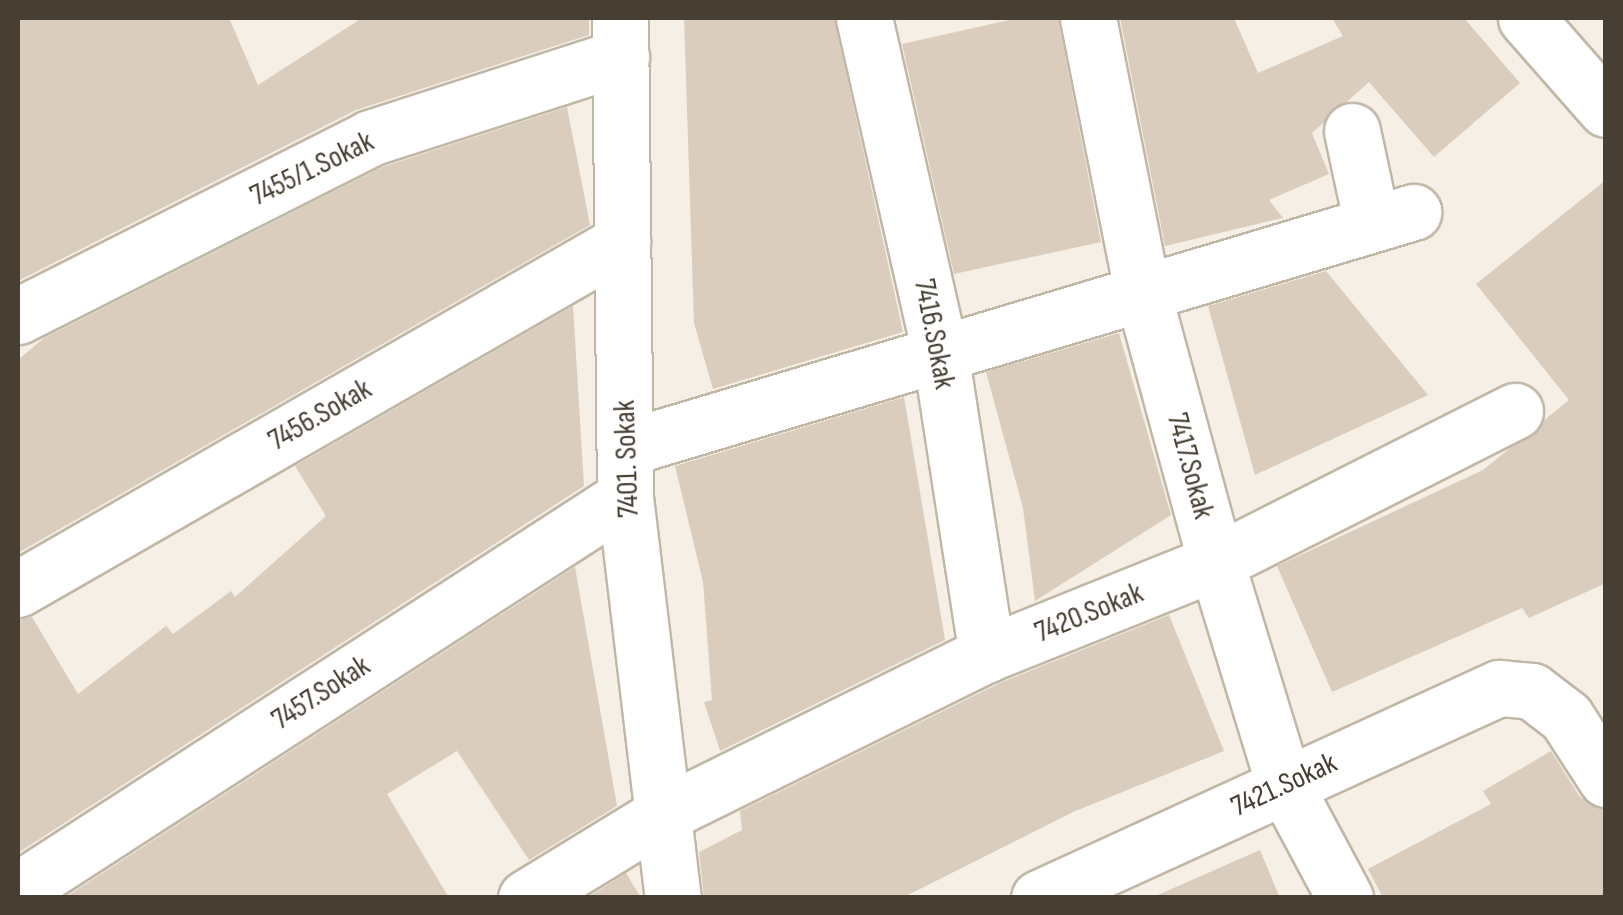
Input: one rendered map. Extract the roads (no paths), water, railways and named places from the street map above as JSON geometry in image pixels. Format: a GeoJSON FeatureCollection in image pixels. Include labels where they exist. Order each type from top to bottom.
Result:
{"type":"FeatureCollection","features":[{"type":"Feature","properties":{"kind":"street","name":"7416.Sokak"},"geometry":{"type":"LineString","coordinates":[[864,18],[940,352],[987,654]]}},
{"type":"Feature","properties":{"kind":"street","name":"7417.Sokak"},"geometry":{"type":"LineString","coordinates":[[1088,18],[1142,290],[1216,562],[1284,784],[1346,898]]}},
{"type":"Feature","properties":{"kind":"street"},"geometry":{"type":"LineString","coordinates":[[1526,18],[1588,56],[1606,109]]}},
{"type":"Feature","properties":{"kind":"street","name":"7401. Sokak"},"geometry":{"type":"LineString","coordinates":[[621,37],[625,472],[673,898]]}},
{"type":"Feature","properties":{"kind":"street","name":"7455/1.Sokak"},"geometry":{"type":"LineString","coordinates":[[18,316],[370,138],[621,37]]}},
{"type":"Feature","properties":{"kind":"street","name":"7457.Sokak"},"geometry":{"type":"LineString","coordinates":[[18,893],[625,472],[940,352],[1392,218],[1352,132]]}},
{"type":"Feature","properties":{"kind":"street","name":"7456.Sokak"},"geometry":{"type":"LineString","coordinates":[[18,589],[622,242]]}},
{"type":"Feature","properties":{"kind":"street","name":"7420.Sokak"},"geometry":{"type":"LineString","coordinates":[[526,898],[664,814],[987,654],[1216,562],[1515,411]]}},
{"type":"Feature","properties":{"kind":"street","name":"7421.Sokak"},"geometry":{"type":"LineString","coordinates":[[1039,898],[1482,693],[1532,691],[1566,717],[1606,779]]}}]}
